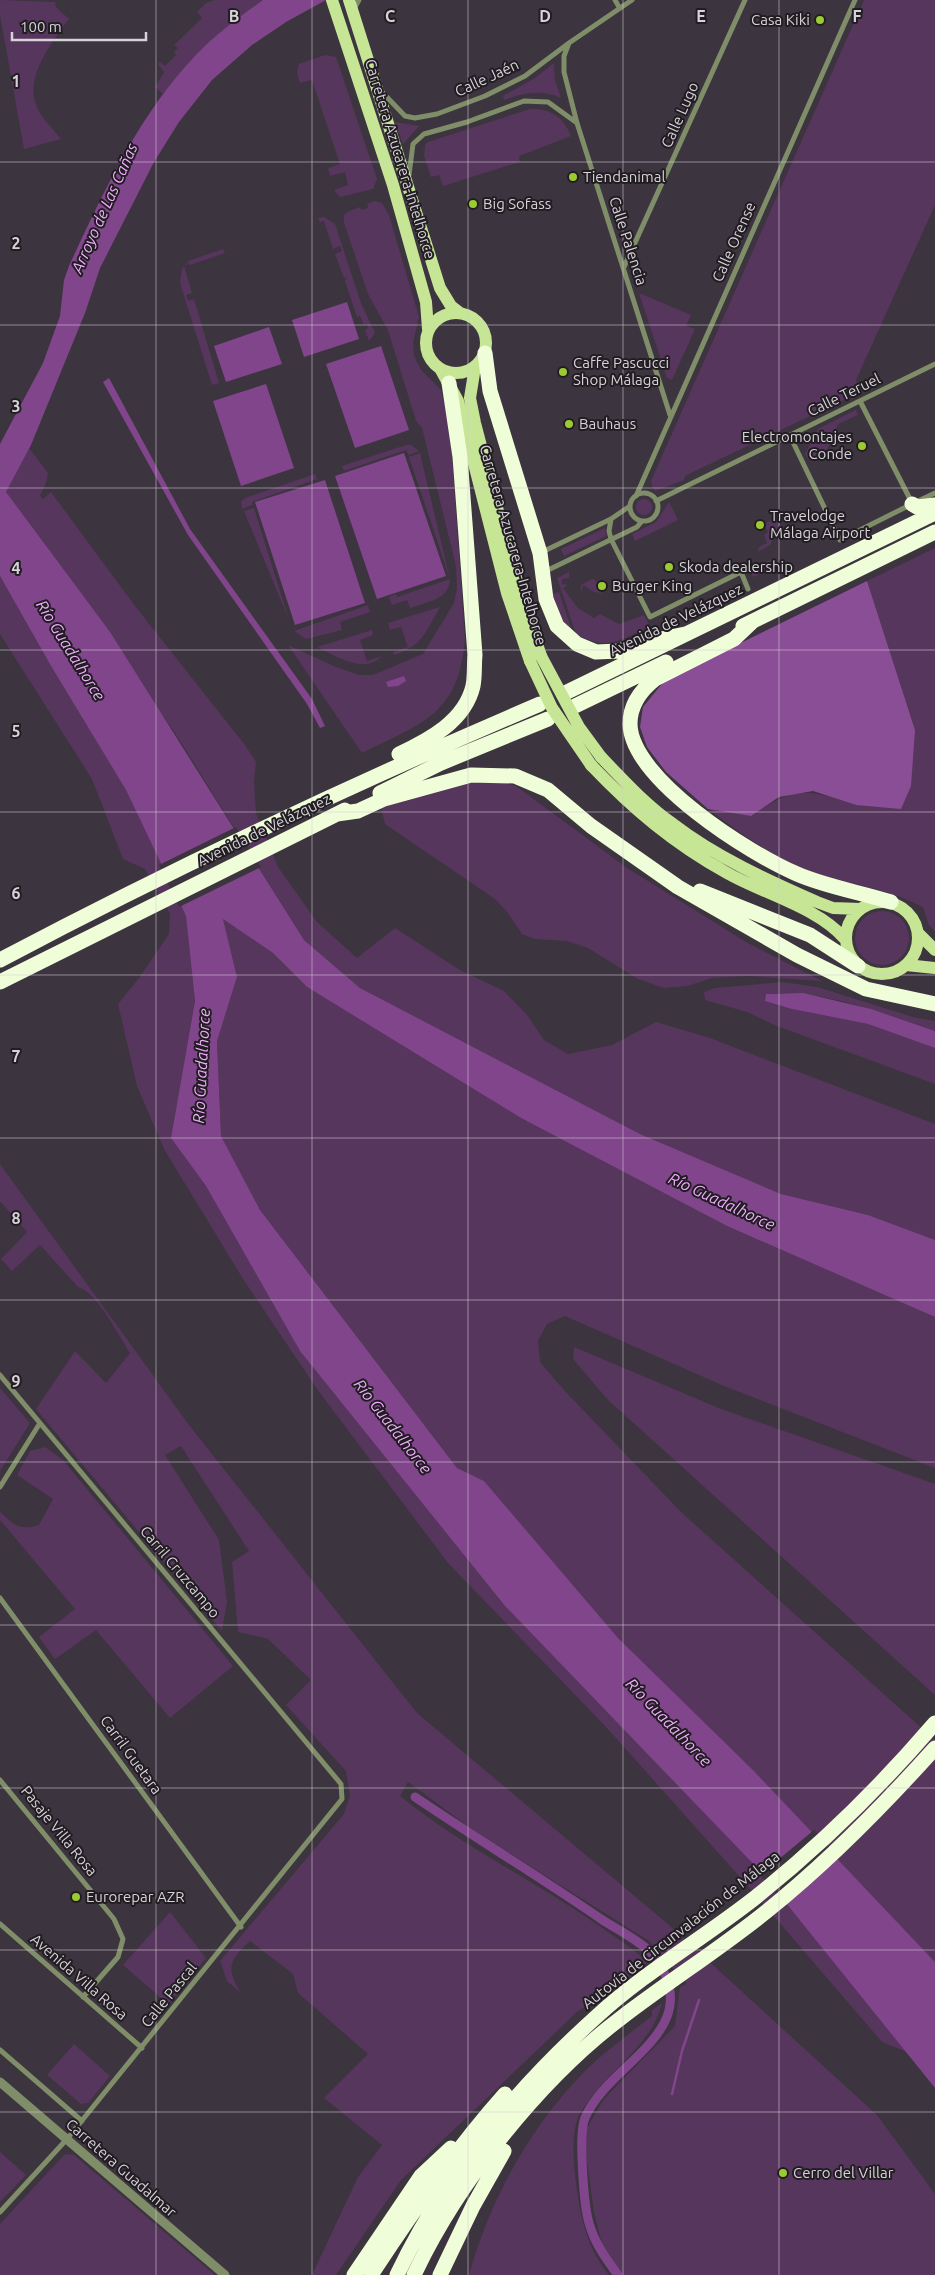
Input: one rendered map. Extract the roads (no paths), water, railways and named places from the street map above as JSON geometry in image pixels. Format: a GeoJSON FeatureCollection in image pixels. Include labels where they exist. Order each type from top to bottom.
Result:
{"type":"FeatureCollection","features":[{"type":"Feature","properties":{"kind":"highway"},"geometry":{"type":"LineString","coordinates":[[484,353],[490,391],[540,554],[541,573],[546,599],[557,626],[567,636],[596,652],[619,651],[642,643],[685,634]]}},
{"type":"Feature","properties":{"kind":"highway"},"geometry":{"type":"LineString","coordinates":[[358,778],[444,729],[462,711],[473,686],[475,655],[460,457],[445,377]]}},
{"type":"Feature","properties":{"kind":"highway"},"geometry":{"type":"LineString","coordinates":[[912,504],[917,507],[935,505]]}},
{"type":"Feature","properties":{"kind":"highway","name":"Avenida de Velázquez"},"geometry":{"type":"LineString","coordinates":[[569,700],[685,634],[935,513]]}},
{"type":"Feature","properties":{"kind":"highway"},"geometry":{"type":"LineString","coordinates":[[569,700],[752,622],[935,532]]}},
{"type":"Feature","properties":{"kind":"highway"},"geometry":{"type":"LineString","coordinates":[[752,622],[734,638],[655,679],[645,687],[637,698],[630,724],[639,752],[670,788],[694,811],[753,852],[798,875],[891,902]]}},
{"type":"Feature","properties":{"kind":"highway"},"geometry":{"type":"LineString","coordinates":[[370,802],[547,710]]}},
{"type":"Feature","properties":{"kind":"highway","name":"Avenida de Velázquez"},"geometry":{"type":"LineString","coordinates":[[0,960],[263,828],[358,778],[547,710]]}},
{"type":"Feature","properties":{"kind":"highway"},"geometry":{"type":"LineString","coordinates":[[370,802],[471,775],[515,776],[548,790],[591,826],[636,859],[716,910],[836,976],[866,989],[935,1004]]}},
{"type":"Feature","properties":{"kind":"highway","name":"Avenida de Velázquez"},"geometry":{"type":"LineString","coordinates":[[0,982],[337,814],[358,811],[370,802]]}},
{"type":"Feature","properties":{"kind":"highway"},"geometry":{"type":"LineString","coordinates":[[636,859],[703,893],[810,936],[858,966]]}},
{"type":"Feature","properties":{"kind":"highway","name":"Autovía de Circunvalación de Málaga"},"geometry":{"type":"LineString","coordinates":[[397,2275],[419,2232],[455,2175],[512,2101],[531,2081],[610,2004],[756,1897],[788,1870],[871,1793],[935,1723]]}},
{"type":"Feature","properties":{"kind":"highway"},"geometry":{"type":"LineString","coordinates":[[414,2275],[466,2187],[516,2120],[575,2059],[620,2019],[767,1911],[803,1881],[852,1836],[935,1748]]}},
{"type":"Feature","properties":{"kind":"highway"},"geometry":{"type":"LineString","coordinates":[[371,2275],[429,2188],[484,2118],[505,2094],[531,2081]]}},
{"type":"Feature","properties":{"kind":"highway"},"geometry":{"type":"LineString","coordinates":[[440,2275],[492,2170],[524,2123],[538,2097]]}},
{"type":"Feature","properties":{"kind":"highway"},"geometry":{"type":"LineString","coordinates":[[354,2275],[421,2176],[484,2118]]}},
{"type":"Feature","properties":{"kind":"highway"},"geometry":{"type":"LineString","coordinates":[[452,2275],[473,2206]]}},
{"type":"Feature","properties":{"kind":"main road","name":"Carretera Azucarera-Intelhorce"},"geometry":{"type":"LineString","coordinates":[[332,0],[393,185],[426,302],[428,329]]}},
{"type":"Feature","properties":{"kind":"main road","name":"Carretera Azucarera-Intelhorce"},"geometry":{"type":"LineString","coordinates":[[350,6],[408,182],[440,288],[451,306],[460,314]]}},
{"type":"Feature","properties":{"kind":"main road"},"geometry":{"type":"LineString","coordinates":[[446,314],[460,314],[470,316],[479,324],[484,334],[484,353],[475,366],[465,372],[445,377],[432,363],[426,352],[425,341],[428,329],[436,320],[446,314]]}},
{"type":"Feature","properties":{"kind":"main road","name":"Carretera Azucarera-Intelhorce"},"geometry":{"type":"LineString","coordinates":[[475,366],[470,398],[475,423],[536,659],[547,710],[591,765],[639,814],[692,853],[728,874],[830,923],[845,939]]}},
{"type":"Feature","properties":{"kind":"main road","name":"Carretera Azucarera-Intelhorce"},"geometry":{"type":"LineString","coordinates":[[445,377],[458,401],[507,593],[536,659],[569,700],[579,727],[601,757],[650,806],[688,835],[716,852],[817,902],[833,908],[860,909]]}},
{"type":"Feature","properties":{"kind":"main road"},"geometry":{"type":"LineString","coordinates":[[882,901],[891,902],[909,914],[915,922],[919,934],[918,946],[906,965],[896,972],[870,973],[858,966],[851,957],[845,939],[849,921],[860,909],[882,901]]}},
{"type":"Feature","properties":{"kind":"main road"},"geometry":{"type":"LineString","coordinates":[[919,934],[935,950]]}},
{"type":"Feature","properties":{"kind":"main road"},"geometry":{"type":"LineString","coordinates":[[906,965],[935,968]]}},
{"type":"Feature","properties":{"kind":"street"},"geometry":{"type":"LineString","coordinates":[[350,6],[359,0]]}},
{"type":"Feature","properties":{"kind":"street"},"geometry":{"type":"LineString","coordinates":[[616,0],[619,7]]}},
{"type":"Feature","properties":{"kind":"street","name":"Calle Jaén"},"geometry":{"type":"LineString","coordinates":[[376,84],[405,116],[415,118],[437,114],[485,96],[525,76],[619,7],[632,0]]}},
{"type":"Feature","properties":{"kind":"street","name":"Calle Lugo"},"geometry":{"type":"LineString","coordinates":[[624,267],[745,0]]}},
{"type":"Feature","properties":{"kind":"street","name":"Calle Orense"},"geometry":{"type":"LineString","coordinates":[[636,496],[855,0]]}},
{"type":"Feature","properties":{"kind":"street","name":"Calle Palencia"},"geometry":{"type":"LineString","coordinates":[[569,43],[564,56],[564,72],[578,123],[624,267],[641,329],[670,416]]}},
{"type":"Feature","properties":{"kind":"street","name":"Calle Jaén"},"geometry":{"type":"LineString","coordinates":[[408,182],[413,144],[424,134],[467,122],[524,101],[548,102],[578,123]]}},
{"type":"Feature","properties":{"kind":"street","name":"Calle Teruel"},"geometry":{"type":"LineString","coordinates":[[656,501],[935,364]]}},
{"type":"Feature","properties":{"kind":"street"},"geometry":{"type":"LineString","coordinates":[[860,401],[912,504]]}},
{"type":"Feature","properties":{"kind":"street"},"geometry":{"type":"LineString","coordinates":[[790,436],[840,540],[935,493]]}},
{"type":"Feature","properties":{"kind":"street"},"geometry":{"type":"LineString","coordinates":[[540,554],[611,519],[630,506],[636,496],[649,494],[656,501],[657,509],[654,516],[642,521],[637,527],[541,573]]}},
{"type":"Feature","properties":{"kind":"street"},"geometry":{"type":"LineString","coordinates":[[630,506],[635,517],[642,521]]}},
{"type":"Feature","properties":{"kind":"street"},"geometry":{"type":"LineString","coordinates":[[611,519],[609,531],[612,539]]}},
{"type":"Feature","properties":{"kind":"street","name":"Avenida de Velázquez"},"geometry":{"type":"LineString","coordinates":[[612,539],[650,617],[741,572],[748,589]]}},
{"type":"Feature","properties":{"kind":"street","name":"Carril Cruzcampo"},"geometry":{"type":"LineString","coordinates":[[0,1375],[340,1784]]}},
{"type":"Feature","properties":{"kind":"street"},"geometry":{"type":"LineString","coordinates":[[0,1487],[40,1423]]}},
{"type":"Feature","properties":{"kind":"street","name":"Carril Guetara"},"geometry":{"type":"LineString","coordinates":[[0,1598],[241,1927]]}},
{"type":"Feature","properties":{"kind":"street","name":"Pasaje Villa Rosa"},"geometry":{"type":"LineString","coordinates":[[0,1780],[114,1918],[123,1939],[118,1958],[83,1997]]}},
{"type":"Feature","properties":{"kind":"street","name":"Calle Pascal"},"geometry":{"type":"LineString","coordinates":[[0,2212],[67,2139],[241,1927],[342,1799],[340,1784]]}},
{"type":"Feature","properties":{"kind":"street","name":"Avenida Villa Rosa"},"geometry":{"type":"LineString","coordinates":[[0,1924],[142,2048]]}},
{"type":"Feature","properties":{"kind":"street"},"geometry":{"type":"LineString","coordinates":[[0,2050],[82,2121]]}},
{"type":"Feature","properties":{"kind":"street","name":"Carretera Guadalmar"},"geometry":{"type":"LineString","coordinates":[[0,2082],[225,2275]]}},
{"type":"Feature","properties":{"kind":"water"},"geometry":{"type":"Polygon","coordinates":[[[263,0],[326,0],[286,22],[252,45],[212,80],[179,122],[154,162],[100,268],[85,313],[31,445],[6,492],[110,632],[304,940],[360,988],[640,1134],[781,1194],[868,1215],[935,1240],[935,1317],[727,1226],[521,1118],[307,987],[273,953],[223,919],[237,977],[217,1041],[221,1136],[260,1210],[457,1468],[484,1481],[618,1638],[754,1771],[935,1962],[935,2088],[761,1872],[505,1606],[300,1351],[206,1186],[171,1138],[195,1001],[186,916],[126,790],[51,666],[0,576],[0,444],[43,363],[60,316],[64,280],[69,266],[124,155],[157,103],[196,55],[228,26],[263,0]]]}},
{"type":"Feature","properties":{"kind":"water"},"geometry":{"type":"Polygon","coordinates":[[[347,302],[359,339],[304,357],[292,320],[347,302]]]}},
{"type":"Feature","properties":{"kind":"water"},"geometry":{"type":"Polygon","coordinates":[[[269,327],[282,364],[226,382],[214,346],[269,327]]]}},
{"type":"Feature","properties":{"kind":"water"},"geometry":{"type":"Polygon","coordinates":[[[381,346],[409,430],[355,448],[326,364],[381,346]]]}},
{"type":"Feature","properties":{"kind":"water"},"geometry":{"type":"Polygon","coordinates":[[[109,378],[190,529],[312,699],[325,726],[320,728],[307,704],[188,535],[103,382],[109,378]]]}},
{"type":"Feature","properties":{"kind":"water"},"geometry":{"type":"Polygon","coordinates":[[[266,384],[294,468],[241,486],[213,401],[266,384]]]}},
{"type":"Feature","properties":{"kind":"water"},"geometry":{"type":"Polygon","coordinates":[[[404,453],[446,576],[377,599],[335,476],[404,453]]]}},
{"type":"Feature","properties":{"kind":"water"},"geometry":{"type":"Polygon","coordinates":[[[325,480],[365,603],[295,625],[255,502],[325,480]]]}},
{"type":"Feature","properties":{"kind":"water"},"geometry":{"type":"Polygon","coordinates":[[[404,676],[406,681],[398,686],[388,687],[386,682],[404,676]]]}},
{"type":"Feature","properties":{"kind":"water"},"geometry":{"type":"Polygon","coordinates":[[[803,993],[871,1009],[935,1031],[935,1048],[868,1024],[792,1009],[765,1001],[766,994],[803,993]]]}},
{"type":"Feature","properties":{"kind":"waterway"},"geometry":{"type":"LineString","coordinates":[[415,1797],[644,1946],[654,1956],[668,1982],[670,2005],[663,2025],[649,2044],[597,2098],[585,2118],[583,2126],[582,2170],[589,2223],[597,2244],[618,2275]]}},
{"type":"Feature","properties":{"kind":"waterway"},"geometry":{"type":"LineString","coordinates":[[672,2094],[682,2051],[699,2000]]}},
{"type":"Feature","properties":{"kind":"place","name":"Casa Kiki"},"geometry":{"type":"Point","coordinates":[820,20]}},
{"type":"Feature","properties":{"kind":"place","name":"Tiendanimal"},"geometry":{"type":"Point","coordinates":[573,177]}},
{"type":"Feature","properties":{"kind":"place","name":"Big Sofass"},"geometry":{"type":"Point","coordinates":[473,204]}},
{"type":"Feature","properties":{"kind":"place","name":"Caffe Pascucci Shop Málaga"},"geometry":{"type":"Point","coordinates":[563,372]}},
{"type":"Feature","properties":{"kind":"place","name":"Bauhaus"},"geometry":{"type":"Point","coordinates":[569,424]}},
{"type":"Feature","properties":{"kind":"place","name":"Electromontajes Conde"},"geometry":{"type":"Point","coordinates":[862,446]}},
{"type":"Feature","properties":{"kind":"place","name":"Travelodge Málaga Airport"},"geometry":{"type":"Point","coordinates":[760,525]}},
{"type":"Feature","properties":{"kind":"place","name":"Skoda dealership"},"geometry":{"type":"Point","coordinates":[669,567]}},
{"type":"Feature","properties":{"kind":"place","name":"Burger King"},"geometry":{"type":"Point","coordinates":[602,586]}},
{"type":"Feature","properties":{"kind":"place","name":"Eurorepar AZR"},"geometry":{"type":"Point","coordinates":[76,1897]}},
{"type":"Feature","properties":{"kind":"place","name":"Cerro del Villar"},"geometry":{"type":"Point","coordinates":[783,2173]}},
{"type":"Feature","properties":{"kind":"water label","name":"Arroyo de Las Cañas"},"geometry":{"type":"Point","coordinates":[104,208]}},
{"type":"Feature","properties":{"kind":"water label","name":"Río Guadalhorce"},"geometry":{"type":"Point","coordinates":[71,650]}},
{"type":"Feature","properties":{"kind":"water label","name":"Río Guadalhorce"},"geometry":{"type":"Point","coordinates":[201,1066]}},
{"type":"Feature","properties":{"kind":"water label","name":"Río Guadalhorce"},"geometry":{"type":"Point","coordinates":[722,1201]}},
{"type":"Feature","properties":{"kind":"water label","name":"Río Guadalhorce"},"geometry":{"type":"Point","coordinates":[393,1426]}},
{"type":"Feature","properties":{"kind":"water label","name":"Río Guadalhorce"},"geometry":{"type":"Point","coordinates":[669,1722]}}]}
